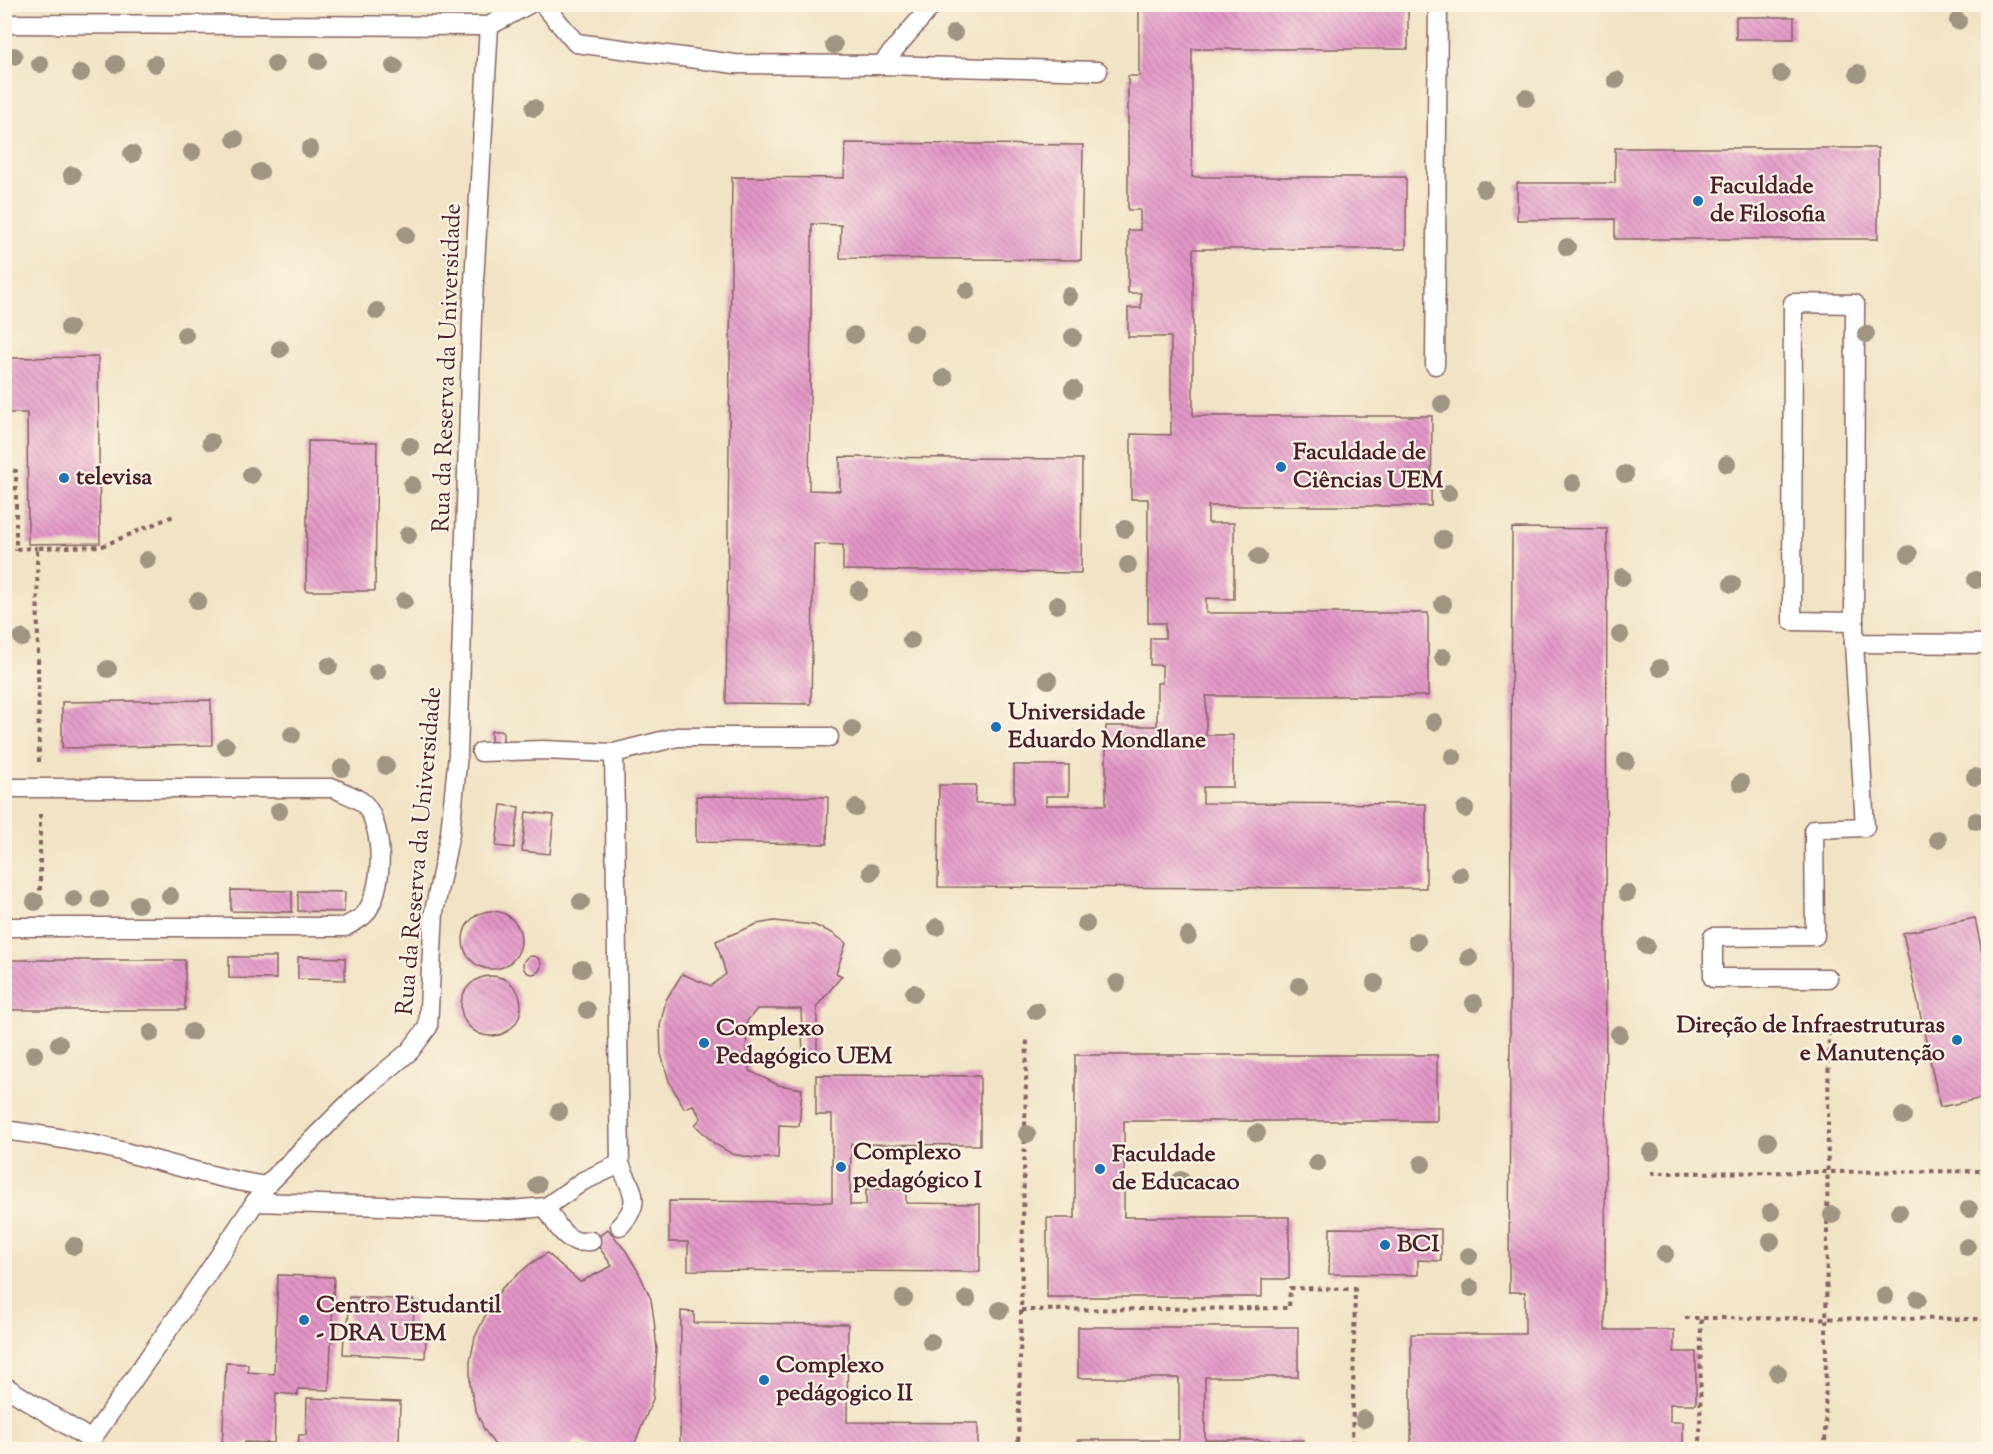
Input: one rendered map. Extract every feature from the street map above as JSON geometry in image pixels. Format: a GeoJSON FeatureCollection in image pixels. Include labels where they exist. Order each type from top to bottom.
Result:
{"type":"FeatureCollection","features":[{"type":"Feature","properties":{"kind":"lane"},"geometry":{"type":"LineString","coordinates":[[4,24],[489,26],[529,4]]}},
{"type":"Feature","properties":{"kind":"lane"},"geometry":{"type":"LineString","coordinates":[[543,4],[576,43],[735,64],[881,65],[1098,71]]}},
{"type":"Feature","properties":{"kind":"lane"},"geometry":{"type":"LineString","coordinates":[[881,65],[933,4]]}},
{"type":"Feature","properties":{"kind":"lane"},"geometry":{"type":"LineString","coordinates":[[1435,365],[1438,4]]}},
{"type":"Feature","properties":{"kind":"lane","name":"Rua da Reserva da Universidade"},"geometry":{"type":"LineString","coordinates":[[89,1444],[266,1186],[355,1097],[410,1051],[428,1028],[434,912],[450,833],[458,754],[472,315],[489,26]]}},
{"type":"Feature","properties":{"kind":"lane"},"geometry":{"type":"LineString","coordinates":[[1828,978],[1713,978],[1713,937],[1815,936],[1814,829],[1865,827],[1854,643],[1855,304],[1793,303],[1792,621],[1854,622]]}},
{"type":"Feature","properties":{"kind":"lane"},"geometry":{"type":"LineString","coordinates":[[1854,643],[1989,644]]}},
{"type":"Feature","properties":{"kind":"lane"},"geometry":{"type":"LineString","coordinates":[[481,752],[543,750],[614,753],[677,737],[829,737]]}},
{"type":"Feature","properties":{"kind":"lane"},"geometry":{"type":"LineString","coordinates":[[614,753],[620,1164],[634,1191],[633,1205],[620,1226]]}},
{"type":"Feature","properties":{"kind":"lane"},"geometry":{"type":"LineString","coordinates":[[4,788],[334,788],[366,805],[376,825],[381,858],[376,890],[364,915],[345,927],[4,927]]}},
{"type":"Feature","properties":{"kind":"lane"},"geometry":{"type":"LineString","coordinates":[[4,1131],[67,1139],[113,1149],[225,1180],[266,1186]]}},
{"type":"Feature","properties":{"kind":"lane"},"geometry":{"type":"LineString","coordinates":[[255,1202],[510,1210],[546,1207],[583,1181],[620,1164]]}},
{"type":"Feature","properties":{"kind":"lane"},"geometry":{"type":"LineString","coordinates":[[546,1207],[564,1232],[576,1241],[591,1241]]}},
{"type":"Feature","properties":{"kind":"lane"},"geometry":{"type":"LineString","coordinates":[[4,1386],[89,1444]]}},
{"type":"Feature","properties":{"kind":"path"},"geometry":{"type":"LineString","coordinates":[[4,470],[16,471],[16,549],[102,546],[176,515]]}},
{"type":"Feature","properties":{"kind":"path"},"geometry":{"type":"LineString","coordinates":[[37,548],[41,928]]}},
{"type":"Feature","properties":{"kind":"path"},"geometry":{"type":"LineString","coordinates":[[1825,1449],[1829,1018]]}},
{"type":"Feature","properties":{"kind":"path"},"geometry":{"type":"LineString","coordinates":[[1018,1449],[1026,1038]]}},
{"type":"Feature","properties":{"kind":"path"},"geometry":{"type":"LineString","coordinates":[[1651,1173],[1989,1171]]}},
{"type":"Feature","properties":{"kind":"path"},"geometry":{"type":"LineString","coordinates":[[1021,1310],[1289,1308],[1290,1288],[1355,1289],[1352,1449]]}},
{"type":"Feature","properties":{"kind":"path"},"geometry":{"type":"LineString","coordinates":[[1685,1318],[1989,1319]]}},
{"type":"Feature","properties":{"kind":"path"},"geometry":{"type":"LineString","coordinates":[[1700,1449],[1701,1318]]}},
{"type":"Feature","properties":{"kind":"building","name":"Faculdade de Ciências UEM"},"geometry":{"type":"Polygon","coordinates":[[[1139,4],[1408,4],[1408,49],[1192,49],[1192,177],[1406,177],[1406,249],[1193,249],[1193,416],[1432,416],[1431,506],[1208,506],[1208,523],[1234,523],[1234,599],[1206,598],[1206,613],[1428,613],[1428,696],[1206,696],[1206,735],[1233,735],[1233,787],[1203,787],[1203,803],[1426,804],[1426,888],[938,887],[939,785],[976,785],[975,803],[1014,803],[1014,765],[1069,765],[1069,796],[1046,796],[1046,805],[1106,805],[1106,726],[1157,726],[1157,683],[1162,683],[1162,665],[1150,665],[1150,638],[1165,638],[1165,623],[1148,623],[1148,499],[1131,499],[1131,434],[1171,435],[1171,337],[1128,337],[1128,308],[1141,308],[1141,293],[1128,293],[1128,230],[1140,230],[1140,210],[1128,210],[1128,76],[1139,76],[1139,4]]]}},
{"type":"Feature","properties":{"kind":"building"},"geometry":{"type":"Polygon","coordinates":[[[1736,17],[1794,17],[1794,39],[1736,39],[1736,17]]]}},
{"type":"Feature","properties":{"kind":"building"},"geometry":{"type":"Polygon","coordinates":[[[845,143],[1083,145],[1081,260],[840,258],[841,225],[812,224],[809,490],[840,491],[840,457],[1082,459],[1081,573],[843,570],[843,545],[814,544],[811,704],[726,703],[732,177],[844,178],[845,143]]]}},
{"type":"Feature","properties":{"kind":"building","name":"Faculdade de Filosofia"},"geometry":{"type":"Polygon","coordinates":[[[1615,148],[1878,148],[1878,239],[1615,239],[1615,219],[1517,220],[1517,183],[1615,183],[1615,148]]]}},
{"type":"Feature","properties":{"kind":"building","name":"televisa"},"geometry":{"type":"Polygon","coordinates":[[[98,357],[100,543],[28,544],[27,413],[4,413],[4,358],[98,357]]]}},
{"type":"Feature","properties":{"kind":"building"},"geometry":{"type":"Polygon","coordinates":[[[308,441],[377,442],[375,591],[306,591],[308,441]]]}},
{"type":"Feature","properties":{"kind":"building"},"geometry":{"type":"Polygon","coordinates":[[[1512,528],[1607,529],[1605,1330],[1674,1330],[1674,1352],[1696,1352],[1696,1404],[1670,1404],[1670,1422],[1683,1422],[1683,1450],[1535,1450],[1535,1447],[1509,1447],[1509,1450],[1411,1450],[1411,1334],[1525,1334],[1525,1292],[1509,1292],[1512,528]]]}},
{"type":"Feature","properties":{"kind":"building"},"geometry":{"type":"Polygon","coordinates":[[[211,700],[212,745],[62,748],[62,702],[211,700]]]}},
{"type":"Feature","properties":{"kind":"building"},"geometry":{"type":"Polygon","coordinates":[[[491,731],[503,731],[503,743],[491,743],[491,731]]]}},
{"type":"Feature","properties":{"kind":"building"},"geometry":{"type":"Polygon","coordinates":[[[696,796],[828,797],[827,844],[696,842],[696,796]]]}},
{"type":"Feature","properties":{"kind":"building"},"geometry":{"type":"Polygon","coordinates":[[[501,805],[519,807],[514,848],[496,846],[501,805]]]}},
{"type":"Feature","properties":{"kind":"building"},"geometry":{"type":"Polygon","coordinates":[[[526,812],[554,815],[550,854],[522,851],[526,812]]]}},
{"type":"Feature","properties":{"kind":"building"},"geometry":{"type":"Polygon","coordinates":[[[231,890],[292,891],[292,912],[231,911],[231,890]]]}},
{"type":"Feature","properties":{"kind":"building"},"geometry":{"type":"Polygon","coordinates":[[[298,891],[345,892],[344,912],[298,911],[298,891]]]}},
{"type":"Feature","properties":{"kind":"building"},"geometry":{"type":"Polygon","coordinates":[[[486,911],[498,911],[513,919],[521,934],[521,946],[513,961],[498,969],[486,969],[471,961],[463,946],[463,934],[471,919],[486,911]]]}},
{"type":"Feature","properties":{"kind":"building","name":"Direção de Infraestruturas e Manutenção"},"geometry":{"type":"Polygon","coordinates":[[[1975,918],[1988,982],[1988,1097],[1940,1107],[1903,933],[1975,918]]]}},
{"type":"Feature","properties":{"kind":"building","name":"Complexo Pedagógico UEM"},"geometry":{"type":"Polygon","coordinates":[[[774,921],[814,925],[832,933],[846,943],[836,973],[842,976],[817,1006],[817,1054],[803,1053],[801,1009],[757,1009],[747,1021],[746,1054],[750,1071],[778,1085],[802,1089],[799,1126],[779,1125],[778,1158],[754,1158],[732,1154],[715,1144],[695,1125],[701,1118],[693,1105],[684,1108],[669,1081],[661,1054],[660,1026],[666,1000],[682,974],[711,986],[726,974],[716,941],[757,924],[774,921]]]}},
{"type":"Feature","properties":{"kind":"building"},"geometry":{"type":"Polygon","coordinates":[[[528,956],[536,956],[541,961],[539,972],[528,974],[523,969],[523,961],[528,956]]]}},
{"type":"Feature","properties":{"kind":"building"},"geometry":{"type":"Polygon","coordinates":[[[229,957],[276,957],[276,979],[229,978],[229,957]]]}},
{"type":"Feature","properties":{"kind":"building"},"geometry":{"type":"Polygon","coordinates":[[[298,957],[345,958],[345,980],[298,979],[298,957]]]}},
{"type":"Feature","properties":{"kind":"building"},"geometry":{"type":"Polygon","coordinates":[[[4,960],[185,960],[185,1010],[4,1010],[4,960]]]}},
{"type":"Feature","properties":{"kind":"building"},"geometry":{"type":"Polygon","coordinates":[[[485,976],[497,976],[508,981],[516,989],[521,1006],[519,1018],[508,1031],[497,1036],[485,1036],[474,1031],[466,1023],[461,1012],[461,1000],[466,989],[474,981],[485,976]]]}},
{"type":"Feature","properties":{"kind":"building","name":"Faculdade de Educacao"},"geometry":{"type":"Polygon","coordinates":[[[1075,1055],[1437,1055],[1437,1121],[1124,1121],[1124,1217],[1289,1217],[1289,1279],[1262,1279],[1262,1297],[1047,1297],[1047,1218],[1075,1218],[1075,1055]]]}},
{"type":"Feature","properties":{"kind":"building","name":"Complexo pedagógico I"},"geometry":{"type":"Polygon","coordinates":[[[816,1075],[980,1076],[980,1145],[851,1144],[850,1205],[866,1205],[866,1189],[906,1189],[906,1203],[980,1204],[980,1272],[688,1270],[688,1242],[669,1242],[669,1201],[832,1202],[832,1115],[816,1115],[816,1075]]]}},
{"type":"Feature","properties":{"kind":"building","name":"BCI"},"geometry":{"type":"Polygon","coordinates":[[[1330,1228],[1441,1229],[1441,1261],[1418,1260],[1418,1275],[1329,1274],[1330,1228]]]}},
{"type":"Feature","properties":{"kind":"building"},"geometry":{"type":"Polygon","coordinates":[[[608,1229],[626,1251],[639,1273],[651,1299],[654,1320],[657,1350],[653,1399],[635,1443],[631,1450],[598,1450],[577,1440],[566,1450],[498,1450],[484,1429],[475,1408],[470,1385],[470,1361],[475,1337],[485,1316],[502,1288],[547,1253],[580,1282],[612,1266],[594,1240],[608,1229]]]}},
{"type":"Feature","properties":{"kind":"building","name":"Centro Estudantil - DRA UEM"},"geometry":{"type":"Polygon","coordinates":[[[278,1275],[334,1277],[329,1390],[298,1389],[298,1395],[276,1393],[274,1443],[245,1442],[244,1450],[222,1449],[226,1363],[248,1364],[248,1372],[274,1374],[278,1275]]]}},
{"type":"Feature","properties":{"kind":"building","name":"Centro Estudantil - DRA UEM"},"geometry":{"type":"Polygon","coordinates":[[[349,1297],[414,1300],[413,1336],[426,1336],[425,1358],[343,1354],[344,1334],[348,1334],[349,1297]]]}},
{"type":"Feature","properties":{"kind":"building","name":"Complexo pedágogico II"},"geometry":{"type":"Polygon","coordinates":[[[681,1311],[694,1312],[694,1323],[848,1324],[847,1422],[978,1423],[978,1450],[680,1449],[681,1311]]]}},
{"type":"Feature","properties":{"kind":"building"},"geometry":{"type":"Polygon","coordinates":[[[1078,1327],[1298,1327],[1298,1377],[1205,1377],[1205,1440],[1303,1440],[1303,1450],[1078,1450],[1078,1440],[1179,1440],[1179,1378],[1078,1378],[1078,1327]]]}},
{"type":"Feature","properties":{"kind":"building","name":"Centro Estudantil - DRA UEM"},"geometry":{"type":"Polygon","coordinates":[[[307,1398],[400,1402],[399,1442],[406,1442],[405,1450],[298,1450],[299,1435],[306,1435],[307,1398]]]}},
{"type":"Feature","properties":{"kind":"place","name":"Faculdade de Filosofia"},"geometry":{"type":"Point","coordinates":[1698,201]}},
{"type":"Feature","properties":{"kind":"place","name":"Faculdade de Ciências UEM"},"geometry":{"type":"Point","coordinates":[1281,467]}},
{"type":"Feature","properties":{"kind":"place","name":"televisa"},"geometry":{"type":"Point","coordinates":[64,478]}},
{"type":"Feature","properties":{"kind":"place","name":"Universidade Eduardo Mondlane"},"geometry":{"type":"Point","coordinates":[996,727]}},
{"type":"Feature","properties":{"kind":"place","name":"Direção de Infraestruturas e Manutenção"},"geometry":{"type":"Point","coordinates":[1957,1040]}},
{"type":"Feature","properties":{"kind":"place","name":"Complexo Pedagógico UEM"},"geometry":{"type":"Point","coordinates":[704,1043]}},
{"type":"Feature","properties":{"kind":"place","name":"Complexo pedagógico I"},"geometry":{"type":"Point","coordinates":[841,1167]}},
{"type":"Feature","properties":{"kind":"place","name":"Faculdade de Educacao"},"geometry":{"type":"Point","coordinates":[1100,1169]}},
{"type":"Feature","properties":{"kind":"place","name":"BCI"},"geometry":{"type":"Point","coordinates":[1385,1245]}},
{"type":"Feature","properties":{"kind":"place","name":"Centro Estudantil - DRA UEM"},"geometry":{"type":"Point","coordinates":[304,1320]}},
{"type":"Feature","properties":{"kind":"place","name":"Complexo pedágogico II"},"geometry":{"type":"Point","coordinates":[764,1380]}}]}
